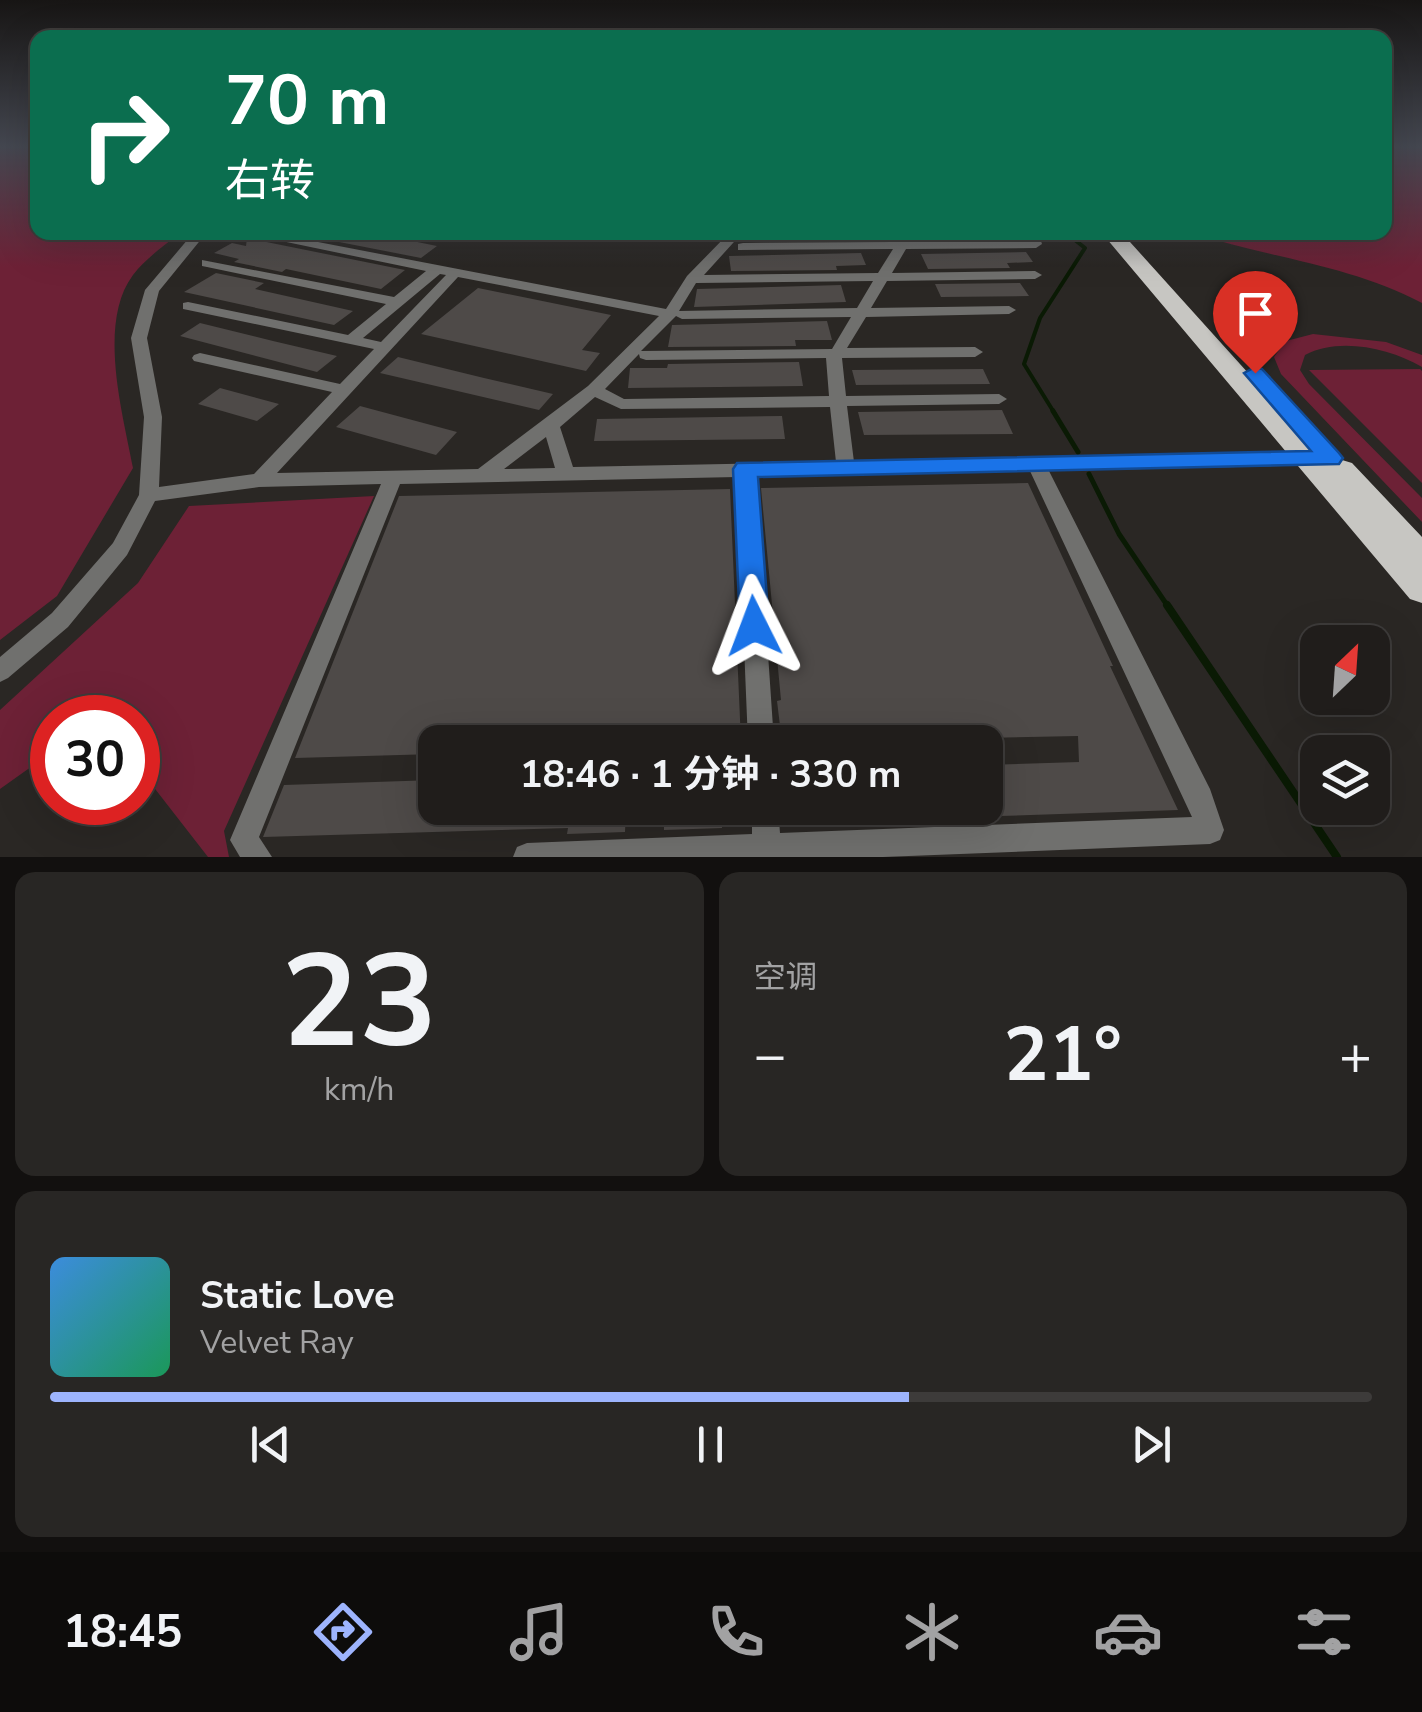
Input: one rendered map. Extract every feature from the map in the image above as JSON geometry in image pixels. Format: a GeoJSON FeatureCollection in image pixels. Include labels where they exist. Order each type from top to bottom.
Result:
{"type":"FeatureCollection","features":[{"type":"Feature","properties":{"kind":"highway"},"geometry":{"type":"LineString","coordinates":[[1117,240],[1319,458],[1422,558]]}},
{"type":"Feature","properties":{"kind":"highway"},"geometry":{"type":"LineString","coordinates":[[1137,240],[1319,458],[1422,589]]}},
{"type":"Feature","properties":{"kind":"street"},"geometry":{"type":"LineString","coordinates":[[0,671],[60,620],[120,548],[149,495],[153,416],[139,338],[152,290],[193,240]]}},
{"type":"Feature","properties":{"kind":"street"},"geometry":{"type":"LineString","coordinates":[[287,240],[676,315],[1009,310]]}},
{"type":"Feature","properties":{"kind":"street"},"geometry":{"type":"LineString","coordinates":[[484,474],[594,390],[676,315],[692,279],[740,240]]}},
{"type":"Feature","properties":{"kind":"street"},"geometry":{"type":"LineString","coordinates":[[846,468],[832,359],[882,277],[900,240]]}},
{"type":"Feature","properties":{"kind":"street"},"geometry":{"type":"LineString","coordinates":[[927,240],[1036,244]]}},
{"type":"Feature","properties":{"kind":"street"},"geometry":{"type":"LineString","coordinates":[[207,264],[397,302]]}},
{"type":"Feature","properties":{"kind":"street"},"geometry":{"type":"LineString","coordinates":[[351,340],[437,268]]}},
{"type":"Feature","properties":{"kind":"street"},"geometry":{"type":"LineString","coordinates":[[259,480],[456,272]]}},
{"type":"Feature","properties":{"kind":"street"},"geometry":{"type":"LineString","coordinates":[[692,279],[1034,275]]}},
{"type":"Feature","properties":{"kind":"street"},"geometry":{"type":"LineString","coordinates":[[188,306],[385,347]]}},
{"type":"Feature","properties":{"kind":"street"},"geometry":{"type":"LineString","coordinates":[[646,356],[975,352]]}},
{"type":"Feature","properties":{"kind":"street"},"geometry":{"type":"LineString","coordinates":[[200,358],[344,390]]}},
{"type":"Feature","properties":{"kind":"street"},"geometry":{"type":"LineString","coordinates":[[594,390],[621,404],[1000,399]]}},
{"type":"Feature","properties":{"kind":"street"},"geometry":{"type":"LineString","coordinates":[[551,425],[564,471]]}},
{"type":"Feature","properties":{"kind":"street"},"geometry":{"type":"LineString","coordinates":[[149,495],[259,480],[1319,458]]}},
{"type":"Feature","properties":{"kind":"street"},"geometry":{"type":"LineString","coordinates":[[527,857],[1210,830],[1200,798],[1035,462]]}},
{"type":"Feature","properties":{"kind":"street"},"geometry":{"type":"LineString","coordinates":[[746,469],[760,725]]}},
{"type":"Feature","properties":{"kind":"street"},"geometry":{"type":"LineString","coordinates":[[258,857],[244,840],[393,477]]}},
{"type":"Feature","properties":{"kind":"street"},"geometry":{"type":"LineString","coordinates":[[765,825],[767,847]]}},
{"type":"Feature","properties":{"kind":"shaded area"},"geometry":{"type":"Polygon","coordinates":[[[0,187],[30,187],[30,240],[171,240],[133,275],[116,318],[119,396],[133,468],[57,596],[0,640],[0,187]]]}},
{"type":"Feature","properties":{"kind":"shaded area"},"geometry":{"type":"Polygon","coordinates":[[[1392,187],[1422,187],[1422,303],[1338,271],[1216,240],[1392,240],[1392,187]]]}},
{"type":"Feature","properties":{"kind":"shaded area"},"geometry":{"type":"Polygon","coordinates":[[[1313,334],[1386,342],[1422,355],[1422,367],[1379,350],[1333,347],[1305,355],[1300,370],[1309,384],[1422,498],[1422,522],[1281,374],[1274,357],[1286,341],[1313,334]]]}},
{"type":"Feature","properties":{"kind":"shaded area"},"geometry":{"type":"Polygon","coordinates":[[[1309,370],[1422,371],[1422,483],[1309,370]]]}},
{"type":"Feature","properties":{"kind":"shaded area"},"geometry":{"type":"Polygon","coordinates":[[[374,496],[224,831],[229,857],[208,857],[160,795],[160,695],[30,695],[30,768],[0,789],[0,710],[138,583],[189,506],[374,496]]]}},
{"type":"Feature","properties":{"kind":"building"},"geometry":{"type":"Polygon","coordinates":[[[247,240],[257,240],[405,270],[381,289],[234,262],[239,259],[214,253],[232,243],[246,246],[247,240]]]}},
{"type":"Feature","properties":{"kind":"building"},"geometry":{"type":"Polygon","coordinates":[[[329,240],[407,240],[437,246],[421,258],[329,240]]]}},
{"type":"Feature","properties":{"kind":"building"},"geometry":{"type":"Polygon","coordinates":[[[1026,252],[1033,262],[1007,263],[1010,268],[928,269],[921,254],[1026,252]]]}},
{"type":"Feature","properties":{"kind":"building"},"geometry":{"type":"Polygon","coordinates":[[[861,253],[866,265],[836,266],[837,270],[731,271],[729,256],[861,253]]]}},
{"type":"Feature","properties":{"kind":"building"},"geometry":{"type":"Polygon","coordinates":[[[216,273],[264,283],[255,289],[353,311],[334,325],[184,292],[216,273]]]}},
{"type":"Feature","properties":{"kind":"building"},"geometry":{"type":"Polygon","coordinates":[[[1020,283],[1029,296],[941,297],[935,284],[1020,283]]]}},
{"type":"Feature","properties":{"kind":"building"},"geometry":{"type":"Polygon","coordinates":[[[841,285],[846,302],[694,307],[697,289],[841,285]]]}},
{"type":"Feature","properties":{"kind":"building"},"geometry":{"type":"Polygon","coordinates":[[[478,288],[611,315],[582,350],[600,353],[586,371],[421,334],[478,288]]]}},
{"type":"Feature","properties":{"kind":"building"},"geometry":{"type":"Polygon","coordinates":[[[827,321],[832,340],[795,340],[796,346],[668,347],[672,325],[827,321]]]}},
{"type":"Feature","properties":{"kind":"building"},"geometry":{"type":"Polygon","coordinates":[[[200,323],[337,356],[317,372],[180,336],[200,323]]]}},
{"type":"Feature","properties":{"kind":"building"},"geometry":{"type":"Polygon","coordinates":[[[398,357],[553,394],[539,410],[380,373],[398,357]]]}},
{"type":"Feature","properties":{"kind":"building"},"geometry":{"type":"Polygon","coordinates":[[[799,362],[803,386],[628,388],[630,368],[799,362]]]}},
{"type":"Feature","properties":{"kind":"building"},"geometry":{"type":"Polygon","coordinates":[[[983,369],[990,384],[856,385],[852,370],[983,369]]]}},
{"type":"Feature","properties":{"kind":"building"},"geometry":{"type":"Polygon","coordinates":[[[220,388],[279,404],[257,421],[198,404],[220,388]]]}},
{"type":"Feature","properties":{"kind":"building"},"geometry":{"type":"Polygon","coordinates":[[[360,406],[457,432],[436,455],[336,427],[360,406]]]}},
{"type":"Feature","properties":{"kind":"building"},"geometry":{"type":"Polygon","coordinates":[[[1002,410],[1013,434],[864,435],[858,412],[1002,410]]]}},
{"type":"Feature","properties":{"kind":"building"},"geometry":{"type":"Polygon","coordinates":[[[782,416],[785,439],[594,441],[597,419],[782,416]]]}},
{"type":"Feature","properties":{"kind":"building"},"geometry":{"type":"Polygon","coordinates":[[[1028,483],[1178,810],[1003,816],[1003,764],[1079,762],[1078,736],[1003,738],[1003,725],[780,725],[777,701],[781,700],[761,488],[1028,483]]]}},
{"type":"Feature","properties":{"kind":"building"},"geometry":{"type":"Polygon","coordinates":[[[730,489],[740,725],[418,725],[418,754],[295,758],[399,496],[730,489]]]}},
{"type":"Feature","properties":{"kind":"building"},"geometry":{"type":"Polygon","coordinates":[[[418,781],[418,825],[625,825],[625,832],[567,834],[568,828],[263,837],[284,785],[418,781]]]}},
{"type":"Feature","properties":{"kind":"building"},"geometry":{"type":"Polygon","coordinates":[[[664,825],[722,825],[722,828],[664,830],[664,825]]]}},
{"type":"Feature","properties":{"kind":"waterway"},"geometry":{"type":"LineString","coordinates":[[1055,414],[1024,364],[1040,318],[1085,248],[1075,240]]}},
{"type":"Feature","properties":{"kind":"waterway"},"geometry":{"type":"LineString","coordinates":[[1053,411],[1078,452]]}},
{"type":"Feature","properties":{"kind":"waterway"},"geometry":{"type":"LineString","coordinates":[[1089,474],[1119,534],[1169,608]]}},
{"type":"Feature","properties":{"kind":"waterway"},"geometry":{"type":"LineString","coordinates":[[1167,605],[1337,857]]}},
{"type":"Feature","properties":{"kind":"route"},"geometry":{"type":"LineString","coordinates":[[754,626],[746,469],[1331,458],[1255,373]]}}]}
